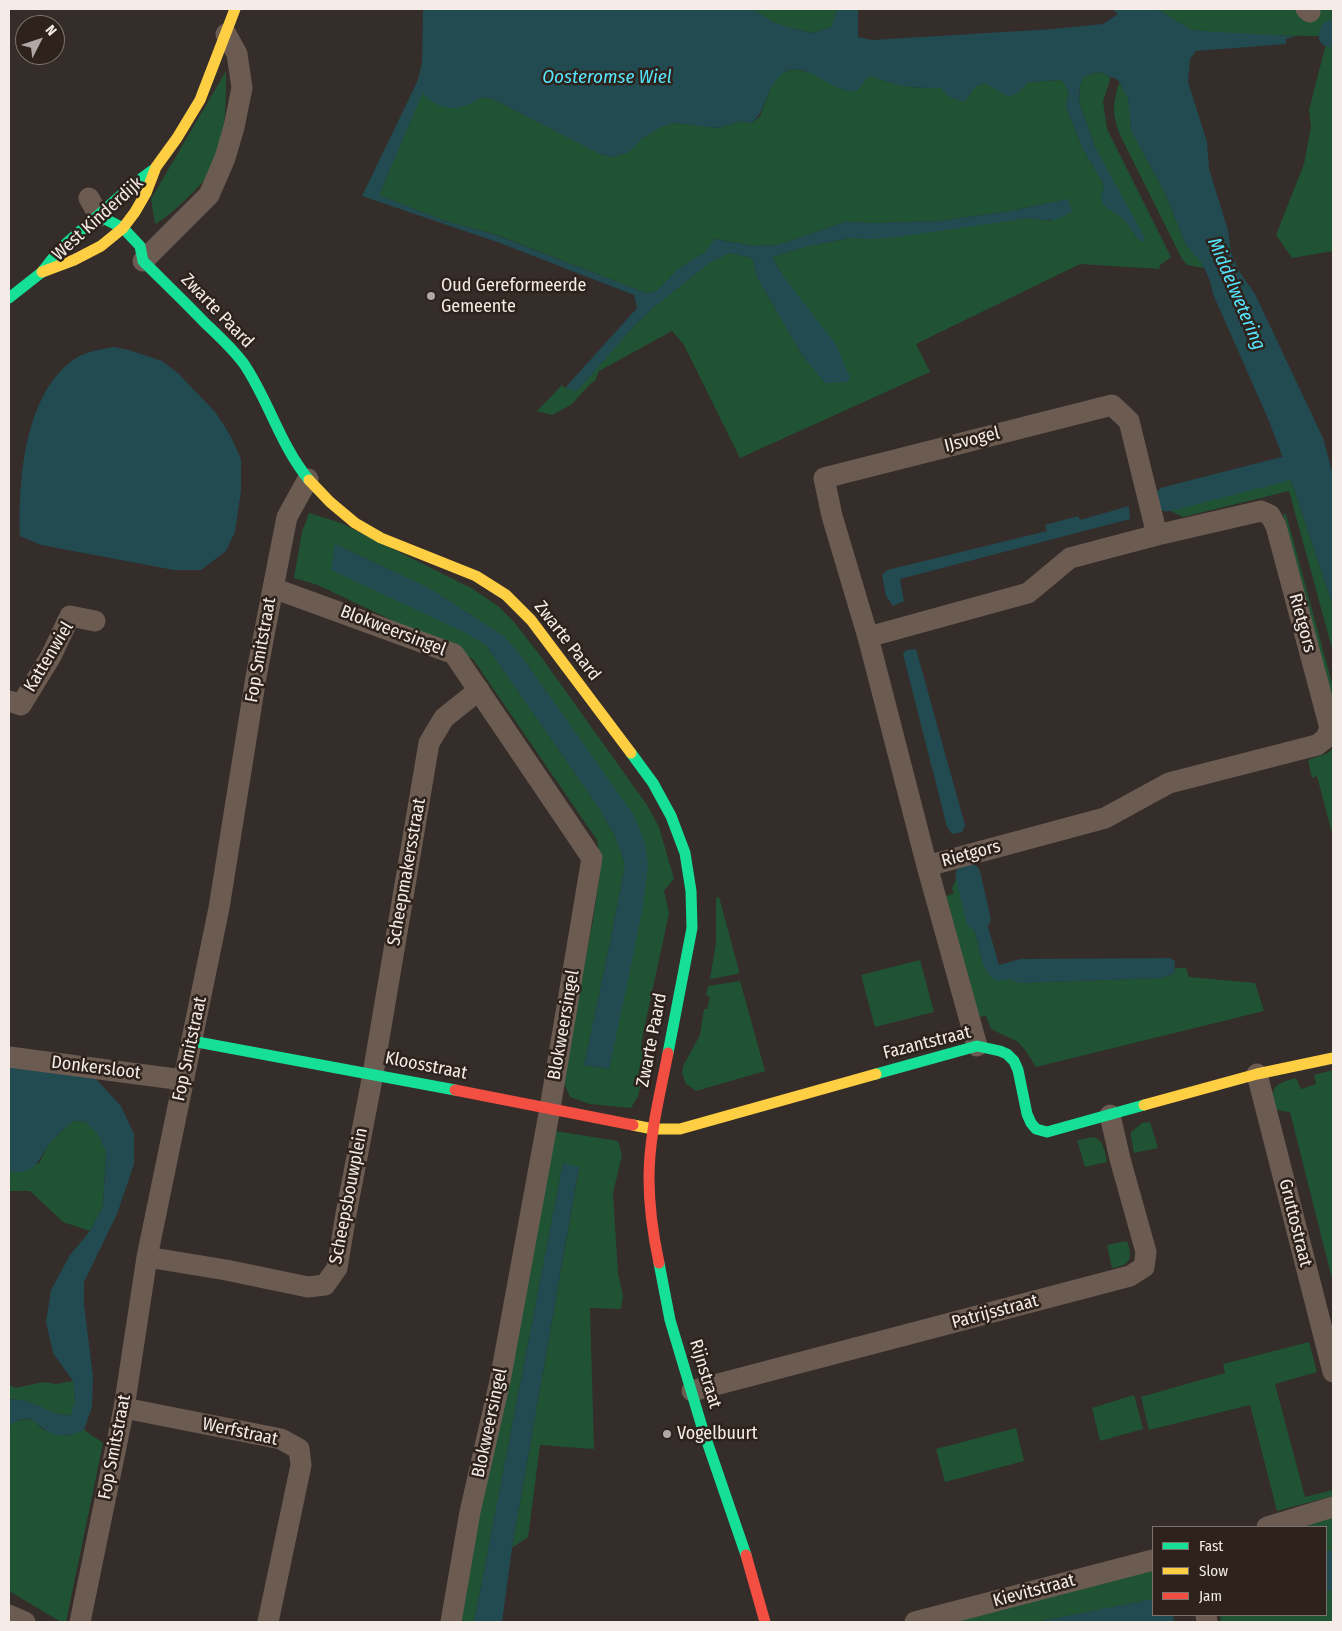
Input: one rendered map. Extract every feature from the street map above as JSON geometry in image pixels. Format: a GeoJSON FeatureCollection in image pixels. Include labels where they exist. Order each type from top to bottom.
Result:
{"type":"FeatureCollection","features":[{"type":"Feature","properties":{"kind":"street","name":"West Kinderdijk"},"geometry":{"type":"LineString","coordinates":[[42,272],[110,245],[135,212],[146,192],[156,167],[177,138],[200,100],[235,9]]}},
{"type":"Feature","properties":{"kind":"street"},"geometry":{"type":"LineString","coordinates":[[138,260],[209,195],[226,158],[242,88],[237,54],[226,34]]}},
{"type":"Feature","properties":{"kind":"street","name":"West Kinderdijk"},"geometry":{"type":"LineString","coordinates":[[9,298],[42,272],[94,207],[134,184],[156,167]]}},
{"type":"Feature","properties":{"kind":"street"},"geometry":{"type":"LineString","coordinates":[[94,207],[123,228]]}},
{"type":"Feature","properties":{"kind":"street"},"geometry":{"type":"LineString","coordinates":[[94,207],[110,245]]}},
{"type":"Feature","properties":{"kind":"street","name":"Zwarte Paard"},"geometry":{"type":"LineString","coordinates":[[123,228],[140,246],[138,260],[230,347],[244,364],[257,386],[277,429],[308,479],[330,502],[355,523],[381,538],[476,576],[506,595],[531,620],[653,783],[671,816],[685,853],[691,892],[692,928],[652,1129]]}},
{"type":"Feature","properties":{"kind":"street","name":"IJsvogel"},"geometry":{"type":"LineString","coordinates":[[858,605],[832,516],[824,478],[1112,405],[1129,421],[1157,535]]}},
{"type":"Feature","properties":{"kind":"street","name":"Fop Smitstraat"},"geometry":{"type":"LineString","coordinates":[[80,1622],[124,1408],[147,1257],[219,908],[256,677],[287,517],[308,479]]}},
{"type":"Feature","properties":{"kind":"street","name":"Rietgors"},"geometry":{"type":"LineString","coordinates":[[868,637],[1028,593],[1070,558],[1157,535],[1261,511],[1270,515],[1276,526],[1330,728],[1326,738],[1317,745],[1169,783],[1105,818],[927,866]]}},
{"type":"Feature","properties":{"kind":"street","name":"Blokweersingel"},"geometry":{"type":"LineString","coordinates":[[273,588],[454,654],[592,858],[550,1108],[502,1371],[470,1512],[451,1622]]}},
{"type":"Feature","properties":{"kind":"street","name":"Rietgors"},"geometry":{"type":"LineString","coordinates":[[858,605],[977,1046]]}},
{"type":"Feature","properties":{"kind":"street","name":"Kattenwiel"},"geometry":{"type":"LineString","coordinates":[[9,701],[21,705],[51,656],[70,616],[95,621]]}},
{"type":"Feature","properties":{"kind":"street","name":"Scheepmakersstraat"},"geometry":{"type":"LineString","coordinates":[[373,1074],[429,743],[444,718],[479,690]]}},
{"type":"Feature","properties":{"kind":"street","name":"Kloosstraat"},"geometry":{"type":"LineString","coordinates":[[192,1041],[373,1074],[652,1129]]}},
{"type":"Feature","properties":{"kind":"street","name":"Fazantstraat"},"geometry":{"type":"LineString","coordinates":[[652,1129],[680,1129],[977,1046],[999,1050],[1009,1055],[1019,1072],[1030,1122],[1037,1130],[1047,1132],[1257,1074],[1333,1058]]}},
{"type":"Feature","properties":{"kind":"street","name":"Donkersloot"},"geometry":{"type":"LineString","coordinates":[[9,1057],[183,1080]]}},
{"type":"Feature","properties":{"kind":"street","name":"Scheepsbouwplein"},"geometry":{"type":"LineString","coordinates":[[147,1257],[226,1270],[308,1287],[326,1285],[337,1268],[373,1074]]}},
{"type":"Feature","properties":{"kind":"street","name":"Gruttostraat"},"geometry":{"type":"LineString","coordinates":[[1257,1074],[1333,1372]]}},
{"type":"Feature","properties":{"kind":"street","name":"Patrijsstraat"},"geometry":{"type":"LineString","coordinates":[[692,1391],[1130,1276],[1144,1268],[1146,1252],[1120,1159],[1110,1115]]}},
{"type":"Feature","properties":{"kind":"street","name":"Rijnstraat"},"geometry":{"type":"LineString","coordinates":[[652,1129],[649,1177],[652,1230],[670,1320],[702,1427],[746,1558],[765,1622]]}},
{"type":"Feature","properties":{"kind":"street","name":"Werfstraat"},"geometry":{"type":"LineString","coordinates":[[124,1408],[281,1439],[299,1449],[301,1465],[268,1622]]}},
{"type":"Feature","properties":{"kind":"street"},"geometry":{"type":"LineString","coordinates":[[1270,1526],[1333,1507]]}},
{"type":"Feature","properties":{"kind":"street","name":"Kievitstraat"},"geometry":{"type":"LineString","coordinates":[[915,1622],[1152,1560]]}},
{"type":"Feature","properties":{"kind":"street"},"geometry":{"type":"LineString","coordinates":[[9,1615],[25,1622]]}},
{"type":"Feature","properties":{"kind":"green space"},"geometry":{"type":"Polygon","coordinates":[[[753,9],[837,9],[832,27],[812,33],[773,22],[753,9]]]}},
{"type":"Feature","properties":{"kind":"green space"},"geometry":{"type":"Polygon","coordinates":[[[1157,9],[1333,9],[1333,251],[1292,258],[1276,235],[1304,164],[1311,127],[1309,110],[1328,36],[1210,35],[1211,32],[1191,30],[1157,9]]]}},
{"type":"Feature","properties":{"kind":"green space"},"geometry":{"type":"Polygon","coordinates":[[[794,69],[812,73],[845,90],[857,91],[868,76],[904,86],[941,88],[948,96],[964,102],[976,86],[985,83],[1009,96],[1017,93],[1028,82],[1062,80],[1069,92],[1066,107],[1083,149],[1103,183],[1104,189],[1117,214],[1124,219],[1138,239],[1096,149],[1079,102],[1080,85],[1084,76],[1100,72],[1111,77],[1103,101],[1107,129],[1171,257],[1159,266],[1160,269],[1080,264],[916,344],[930,372],[740,458],[684,345],[672,331],[599,371],[595,381],[571,405],[552,415],[537,411],[562,385],[565,388],[577,390],[634,326],[653,308],[709,263],[729,253],[752,258],[757,277],[802,355],[825,383],[783,276],[772,257],[809,246],[850,238],[870,239],[1029,218],[1050,221],[1068,199],[1010,211],[939,221],[845,222],[778,245],[753,246],[716,239],[705,252],[677,270],[657,291],[646,293],[497,235],[442,220],[379,195],[423,91],[476,101],[482,97],[493,99],[600,154],[613,157],[629,152],[643,138],[659,128],[674,123],[718,128],[741,121],[752,123],[760,116],[772,84],[781,73],[794,69]]]}},
{"type":"Feature","properties":{"kind":"green space"},"geometry":{"type":"Polygon","coordinates":[[[226,71],[224,127],[220,149],[214,165],[207,177],[192,193],[169,215],[155,224],[151,199],[226,71]]]}},
{"type":"Feature","properties":{"kind":"green space"},"geometry":{"type":"Polygon","coordinates":[[[1119,83],[1128,97],[1131,130],[1165,193],[1186,245],[1202,263],[1204,268],[1187,265],[1182,259],[1121,137],[1114,110],[1119,83]]]}},
{"type":"Feature","properties":{"kind":"green space"},"geometry":{"type":"Polygon","coordinates":[[[1291,480],[1333,606],[1333,652],[1289,491],[1183,517],[1171,511],[1167,504],[1291,480]]]}},
{"type":"Feature","properties":{"kind":"green space"},"geometry":{"type":"Polygon","coordinates":[[[309,513],[341,523],[473,589],[499,607],[514,622],[542,658],[647,805],[659,827],[674,879],[664,891],[669,913],[641,1044],[647,1060],[638,1096],[631,1108],[590,1104],[570,1097],[562,1078],[593,920],[601,864],[597,840],[473,659],[318,585],[294,578],[302,532],[309,513]],[[335,544],[486,645],[599,808],[616,838],[625,864],[584,1065],[609,1069],[648,864],[574,731],[522,657],[505,637],[429,588],[335,544]]]}},
{"type":"Feature","properties":{"kind":"green space"},"geometry":{"type":"Polygon","coordinates":[[[1283,514],[1286,514],[1333,687],[1333,704],[1283,514]]]}},
{"type":"Feature","properties":{"kind":"green space"},"geometry":{"type":"Polygon","coordinates":[[[1333,748],[1333,837],[1317,776],[1312,778],[1308,760],[1328,753],[1333,748]]]}},
{"type":"Feature","properties":{"kind":"green space"},"geometry":{"type":"Polygon","coordinates":[[[964,872],[969,885],[965,888],[982,962],[1009,979],[1020,983],[1162,978],[1174,974],[1175,968],[1186,968],[1189,977],[1255,983],[1264,1011],[1036,1067],[1018,1042],[991,1029],[986,1016],[979,1017],[946,896],[954,893],[952,888],[959,874],[964,872]]]}},
{"type":"Feature","properties":{"kind":"green space"},"geometry":{"type":"Polygon","coordinates":[[[719,897],[739,971],[738,974],[710,979],[716,943],[716,898],[719,897]]]}},
{"type":"Feature","properties":{"kind":"green space"},"geometry":{"type":"Polygon","coordinates":[[[920,960],[934,1012],[875,1027],[861,975],[920,960]]]}},
{"type":"Feature","properties":{"kind":"green space"},"geometry":{"type":"Polygon","coordinates":[[[740,981],[765,1071],[696,1091],[686,1084],[682,1073],[683,1066],[700,1035],[704,1009],[707,1009],[710,997],[706,996],[708,986],[740,981]]]}},
{"type":"Feature","properties":{"kind":"green space"},"geometry":{"type":"Polygon","coordinates":[[[1333,1070],[1333,1283],[1290,1112],[1275,1109],[1273,1091],[1279,1084],[1296,1078],[1301,1089],[1316,1084],[1314,1075],[1333,1070]]]}},
{"type":"Feature","properties":{"kind":"green space"},"geometry":{"type":"Polygon","coordinates":[[[73,1121],[86,1122],[98,1134],[106,1151],[103,1206],[90,1231],[63,1222],[30,1191],[9,1191],[9,1171],[39,1163],[50,1142],[73,1121]]]}},
{"type":"Feature","properties":{"kind":"green space"},"geometry":{"type":"Polygon","coordinates":[[[1150,1122],[1158,1148],[1134,1153],[1131,1132],[1142,1123],[1150,1122]]]}},
{"type":"Feature","properties":{"kind":"green space"},"geometry":{"type":"Polygon","coordinates":[[[549,1130],[618,1141],[622,1155],[613,1193],[618,1273],[623,1296],[621,1309],[590,1308],[594,1449],[540,1445],[528,1537],[512,1548],[579,1168],[563,1163],[474,1622],[459,1622],[549,1130]]]}},
{"type":"Feature","properties":{"kind":"green space"},"geometry":{"type":"Polygon","coordinates":[[[1094,1137],[1102,1144],[1107,1162],[1085,1167],[1077,1140],[1094,1137]]]}},
{"type":"Feature","properties":{"kind":"green space"},"geometry":{"type":"Polygon","coordinates":[[[1127,1241],[1130,1252],[1129,1260],[1123,1265],[1112,1268],[1107,1245],[1127,1241]]]}},
{"type":"Feature","properties":{"kind":"green space"},"geometry":{"type":"Polygon","coordinates":[[[1309,1342],[1317,1372],[1275,1384],[1305,1497],[1333,1490],[1333,1496],[1277,1511],[1250,1405],[1149,1430],[1141,1397],[1225,1373],[1223,1364],[1309,1342]]]}},
{"type":"Feature","properties":{"kind":"green space"},"geometry":{"type":"Polygon","coordinates":[[[73,1381],[75,1401],[71,1416],[55,1413],[27,1401],[9,1399],[9,1385],[16,1388],[43,1382],[56,1384],[73,1381]]]}},
{"type":"Feature","properties":{"kind":"green space"},"geometry":{"type":"Polygon","coordinates":[[[1134,1395],[1143,1429],[1100,1441],[1092,1408],[1134,1395]]]}},
{"type":"Feature","properties":{"kind":"green space"},"geometry":{"type":"Polygon","coordinates":[[[27,1419],[34,1421],[44,1430],[68,1436],[84,1430],[103,1443],[66,1622],[61,1622],[9,1591],[9,1426],[16,1421],[27,1419]]]}},
{"type":"Feature","properties":{"kind":"green space"},"geometry":{"type":"Polygon","coordinates":[[[1016,1428],[1024,1461],[945,1482],[936,1449],[1016,1428]]]}},
{"type":"Feature","properties":{"kind":"green space"},"geometry":{"type":"Polygon","coordinates":[[[1333,1518],[1333,1550],[1327,1552],[1327,1526],[1299,1526],[1333,1518]]]}},
{"type":"Feature","properties":{"kind":"green space"},"geometry":{"type":"Polygon","coordinates":[[[1152,1566],[1152,1599],[1036,1622],[943,1622],[1152,1566]]]}},
{"type":"Feature","properties":{"kind":"green space"},"geometry":{"type":"Polygon","coordinates":[[[1333,1590],[1333,1622],[1221,1622],[1220,1616],[1327,1616],[1327,1591],[1333,1590]]]}},
{"type":"Feature","properties":{"kind":"water","name":"Oosteromse Wiel"},"geometry":{"type":"Polygon","coordinates":[[[423,9],[753,9],[773,22],[812,33],[832,27],[837,9],[858,9],[858,37],[872,40],[1053,29],[1103,24],[1118,14],[1112,9],[1157,9],[1191,30],[1296,36],[1286,39],[1286,44],[1196,51],[1190,59],[1188,82],[1207,142],[1209,169],[1228,230],[1231,252],[1239,271],[1255,294],[1323,438],[1333,475],[1333,606],[1291,480],[1269,421],[1213,294],[1210,281],[1202,263],[1186,245],[1165,193],[1131,130],[1128,98],[1118,80],[1100,72],[1084,76],[1080,85],[1079,102],[1096,149],[1145,238],[1143,242],[1138,239],[1124,219],[1102,203],[1103,183],[1083,149],[1066,107],[1069,92],[1062,80],[1028,82],[1017,93],[1009,97],[985,83],[976,86],[964,102],[948,96],[941,88],[904,86],[869,76],[857,91],[846,90],[836,87],[808,72],[790,70],[782,74],[774,83],[760,113],[752,123],[741,121],[718,128],[674,123],[659,128],[643,138],[629,152],[613,157],[600,154],[493,99],[482,97],[467,105],[452,108],[433,102],[423,92],[379,195],[442,220],[496,235],[646,293],[657,291],[677,270],[705,252],[715,239],[753,246],[778,245],[845,222],[939,221],[1010,211],[1068,199],[1072,211],[1056,219],[1029,218],[897,237],[850,238],[809,246],[772,257],[783,276],[835,343],[850,377],[847,382],[825,383],[802,355],[757,277],[752,258],[729,253],[709,263],[653,308],[634,326],[577,391],[565,388],[637,308],[634,295],[500,243],[362,196],[418,80],[422,63],[423,9]]]}},
{"type":"Feature","properties":{"kind":"water"},"geometry":{"type":"Polygon","coordinates":[[[114,347],[162,361],[179,374],[216,413],[230,435],[241,459],[241,491],[235,532],[226,551],[201,570],[174,570],[41,545],[20,536],[20,492],[23,468],[33,421],[42,399],[53,380],[73,360],[90,352],[114,347]]]}},
{"type":"Feature","properties":{"kind":"water"},"geometry":{"type":"Polygon","coordinates":[[[1129,506],[1130,519],[900,579],[904,601],[893,606],[886,596],[882,575],[887,570],[1047,531],[1045,525],[1078,516],[1080,520],[1129,506]]]}},
{"type":"Feature","properties":{"kind":"water"},"geometry":{"type":"Polygon","coordinates":[[[335,544],[429,588],[505,637],[522,657],[633,814],[644,840],[648,864],[643,905],[609,1069],[584,1065],[625,864],[616,838],[599,808],[486,645],[466,633],[331,570],[335,544]]]}},
{"type":"Feature","properties":{"kind":"water"},"geometry":{"type":"Polygon","coordinates":[[[916,649],[965,825],[962,832],[952,834],[947,827],[903,654],[906,650],[916,649]]]}},
{"type":"Feature","properties":{"kind":"water"},"geometry":{"type":"Polygon","coordinates":[[[971,884],[976,885],[999,965],[1020,959],[1170,958],[1175,961],[1174,974],[1162,978],[1019,983],[1009,979],[997,981],[989,975],[982,962],[965,888],[971,884]]]}},
{"type":"Feature","properties":{"kind":"water"},"geometry":{"type":"Polygon","coordinates":[[[9,1065],[96,1079],[121,1106],[134,1134],[134,1164],[117,1214],[84,1282],[84,1304],[93,1377],[92,1407],[84,1430],[74,1434],[61,1436],[50,1433],[30,1419],[18,1421],[9,1426],[9,1399],[27,1401],[55,1413],[71,1416],[75,1401],[73,1381],[53,1353],[46,1322],[51,1290],[70,1255],[90,1231],[103,1206],[106,1152],[98,1134],[86,1122],[73,1121],[52,1140],[35,1166],[25,1171],[9,1171],[9,1065]]]}},
{"type":"Feature","properties":{"kind":"water"},"geometry":{"type":"Polygon","coordinates":[[[563,1163],[579,1167],[512,1548],[502,1622],[474,1622],[563,1163]]]}},
{"type":"Feature","properties":{"kind":"water"},"geometry":{"type":"Polygon","coordinates":[[[1333,1550],[1333,1590],[1327,1591],[1327,1552],[1333,1550]]]}},
{"type":"Feature","properties":{"kind":"water"},"geometry":{"type":"Polygon","coordinates":[[[1152,1599],[1152,1616],[1173,1616],[1174,1621],[1036,1622],[1152,1599]]]}},
{"type":"Feature","properties":{"kind":"waterway"},"geometry":{"type":"LineString","coordinates":[[1167,499],[1308,463]]}},
{"type":"Feature","properties":{"kind":"waterway"},"geometry":{"type":"LineString","coordinates":[[968,875],[978,918]]}},
{"type":"Feature","properties":{"kind":"traffic: fast"},"geometry":{"type":"LineString","coordinates":[[9,298],[42,272],[60,249],[134,184],[153,170]]}},
{"type":"Feature","properties":{"kind":"traffic: fast"},"geometry":{"type":"LineString","coordinates":[[99,216],[123,228],[140,246],[143,261],[240,358],[261,393],[282,438],[309,480]]}},
{"type":"Feature","properties":{"kind":"traffic: fast"},"geometry":{"type":"LineString","coordinates":[[631,753],[653,783],[671,816],[685,853],[691,891],[692,928],[668,1053]]}},
{"type":"Feature","properties":{"kind":"traffic: fast"},"geometry":{"type":"LineString","coordinates":[[192,1041],[455,1090]]}},
{"type":"Feature","properties":{"kind":"traffic: fast"},"geometry":{"type":"LineString","coordinates":[[876,1074],[977,1046],[1000,1051],[1007,1054],[1014,1061],[1018,1070],[1027,1114],[1036,1129],[1047,1132],[1144,1105]]}},
{"type":"Feature","properties":{"kind":"traffic: fast"},"geometry":{"type":"LineString","coordinates":[[659,1263],[670,1320],[702,1427],[746,1555]]}},
{"type":"Feature","properties":{"kind":"traffic: slow"},"geometry":{"type":"LineString","coordinates":[[42,272],[74,260],[101,246],[123,228],[135,212],[146,193],[156,167],[177,138],[200,100],[235,9]]}},
{"type":"Feature","properties":{"kind":"traffic: slow"},"geometry":{"type":"LineString","coordinates":[[309,480],[330,502],[355,523],[381,538],[476,576],[506,595],[531,620],[631,753]]}},
{"type":"Feature","properties":{"kind":"traffic: slow"},"geometry":{"type":"LineString","coordinates":[[1144,1105],[1257,1074],[1333,1058]]}},
{"type":"Feature","properties":{"kind":"traffic: slow"},"geometry":{"type":"LineString","coordinates":[[633,1125],[653,1129],[680,1129],[876,1074]]}},
{"type":"Feature","properties":{"kind":"traffic: jam"},"geometry":{"type":"LineString","coordinates":[[659,1263],[653,1231],[649,1189],[649,1162],[668,1053]]}},
{"type":"Feature","properties":{"kind":"traffic: jam"},"geometry":{"type":"LineString","coordinates":[[455,1090],[633,1125]]}},
{"type":"Feature","properties":{"kind":"traffic: jam"},"geometry":{"type":"LineString","coordinates":[[746,1555],[765,1622]]}},
{"type":"Feature","properties":{"kind":"place","name":"Oud Gereformeerde Gemeente"},"geometry":{"type":"Point","coordinates":[431,296]}},
{"type":"Feature","properties":{"kind":"place","name":"Vogelbuurt"},"geometry":{"type":"Point","coordinates":[667,1434]}},
{"type":"Feature","properties":{"kind":"water label","name":"Middelwetering"},"geometry":{"type":"Point","coordinates":[1236,294]}}]}
